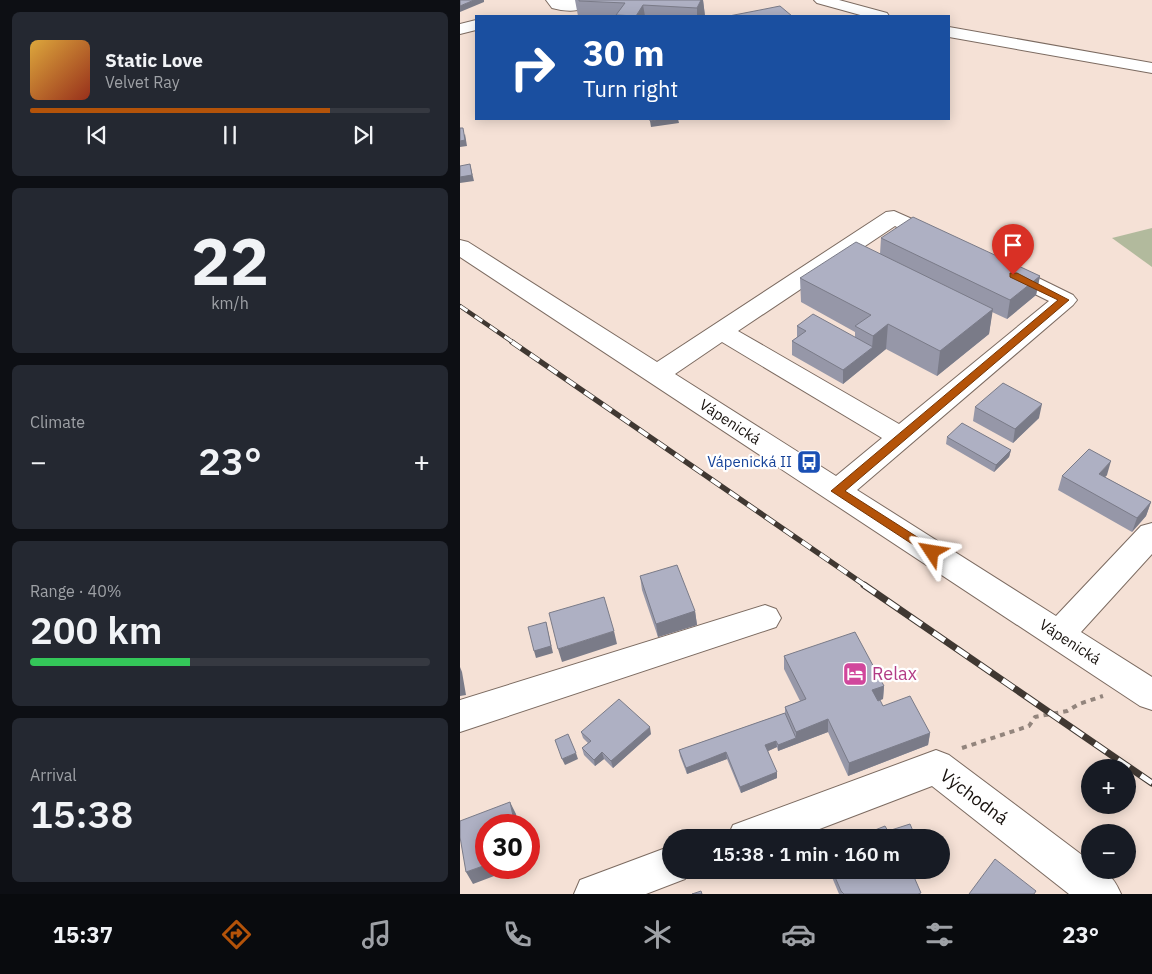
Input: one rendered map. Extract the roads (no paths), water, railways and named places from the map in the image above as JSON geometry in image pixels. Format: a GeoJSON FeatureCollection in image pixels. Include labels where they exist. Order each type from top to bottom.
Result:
{"type":"FeatureCollection","features":[{"type":"Feature","properties":{"kind":"street"},"geometry":{"type":"LineString","coordinates":[[554,0],[557,5],[584,5],[588,0]]}},
{"type":"Feature","properties":{"kind":"street"},"geometry":{"type":"LineString","coordinates":[[822,0],[877,15]]}},
{"type":"Feature","properties":{"kind":"street"},"geometry":{"type":"LineString","coordinates":[[460,29],[475,25]]}},
{"type":"Feature","properties":{"kind":"street"},"geometry":{"type":"LineString","coordinates":[[950,32],[1152,68]]}},
{"type":"Feature","properties":{"kind":"street"},"geometry":{"type":"LineString","coordinates":[[656,374],[894,217],[957,248]]}},
{"type":"Feature","properties":{"kind":"street","name":"Vápenická"},"geometry":{"type":"LineString","coordinates":[[460,247],[1152,695]]}},
{"type":"Feature","properties":{"kind":"street"},"geometry":{"type":"LineString","coordinates":[[837,491],[1064,300],[984,261]]}},
{"type":"Feature","properties":{"kind":"street"},"geometry":{"type":"LineString","coordinates":[[721,331],[901,437]]}},
{"type":"Feature","properties":{"kind":"street"},"geometry":{"type":"LineString","coordinates":[[1059,634],[1152,534]]}},
{"type":"Feature","properties":{"kind":"street"},"geometry":{"type":"LineString","coordinates":[[460,716],[765,618]]}},
{"type":"Feature","properties":{"kind":"street","name":"Východná"},"geometry":{"type":"LineString","coordinates":[[770,829],[936,767],[1101,894]]}},
{"type":"Feature","properties":{"kind":"street"},"geometry":{"type":"LineString","coordinates":[[594,894],[662,868]]}},
{"type":"Feature","properties":{"kind":"railway"},"geometry":{"type":"LineString","coordinates":[[460,306],[514,343]]}},
{"type":"Feature","properties":{"kind":"railway"},"geometry":{"type":"LineString","coordinates":[[512,342],[866,586]]}},
{"type":"Feature","properties":{"kind":"railway"},"geometry":{"type":"LineString","coordinates":[[864,585],[1152,783]]}},
{"type":"Feature","properties":{"kind":"place","name":"Vápenická II"},"geometry":{"type":"Point","coordinates":[809,462]}},
{"type":"Feature","properties":{"kind":"place","name":"Relax"},"geometry":{"type":"Point","coordinates":[855,674]}}]}
